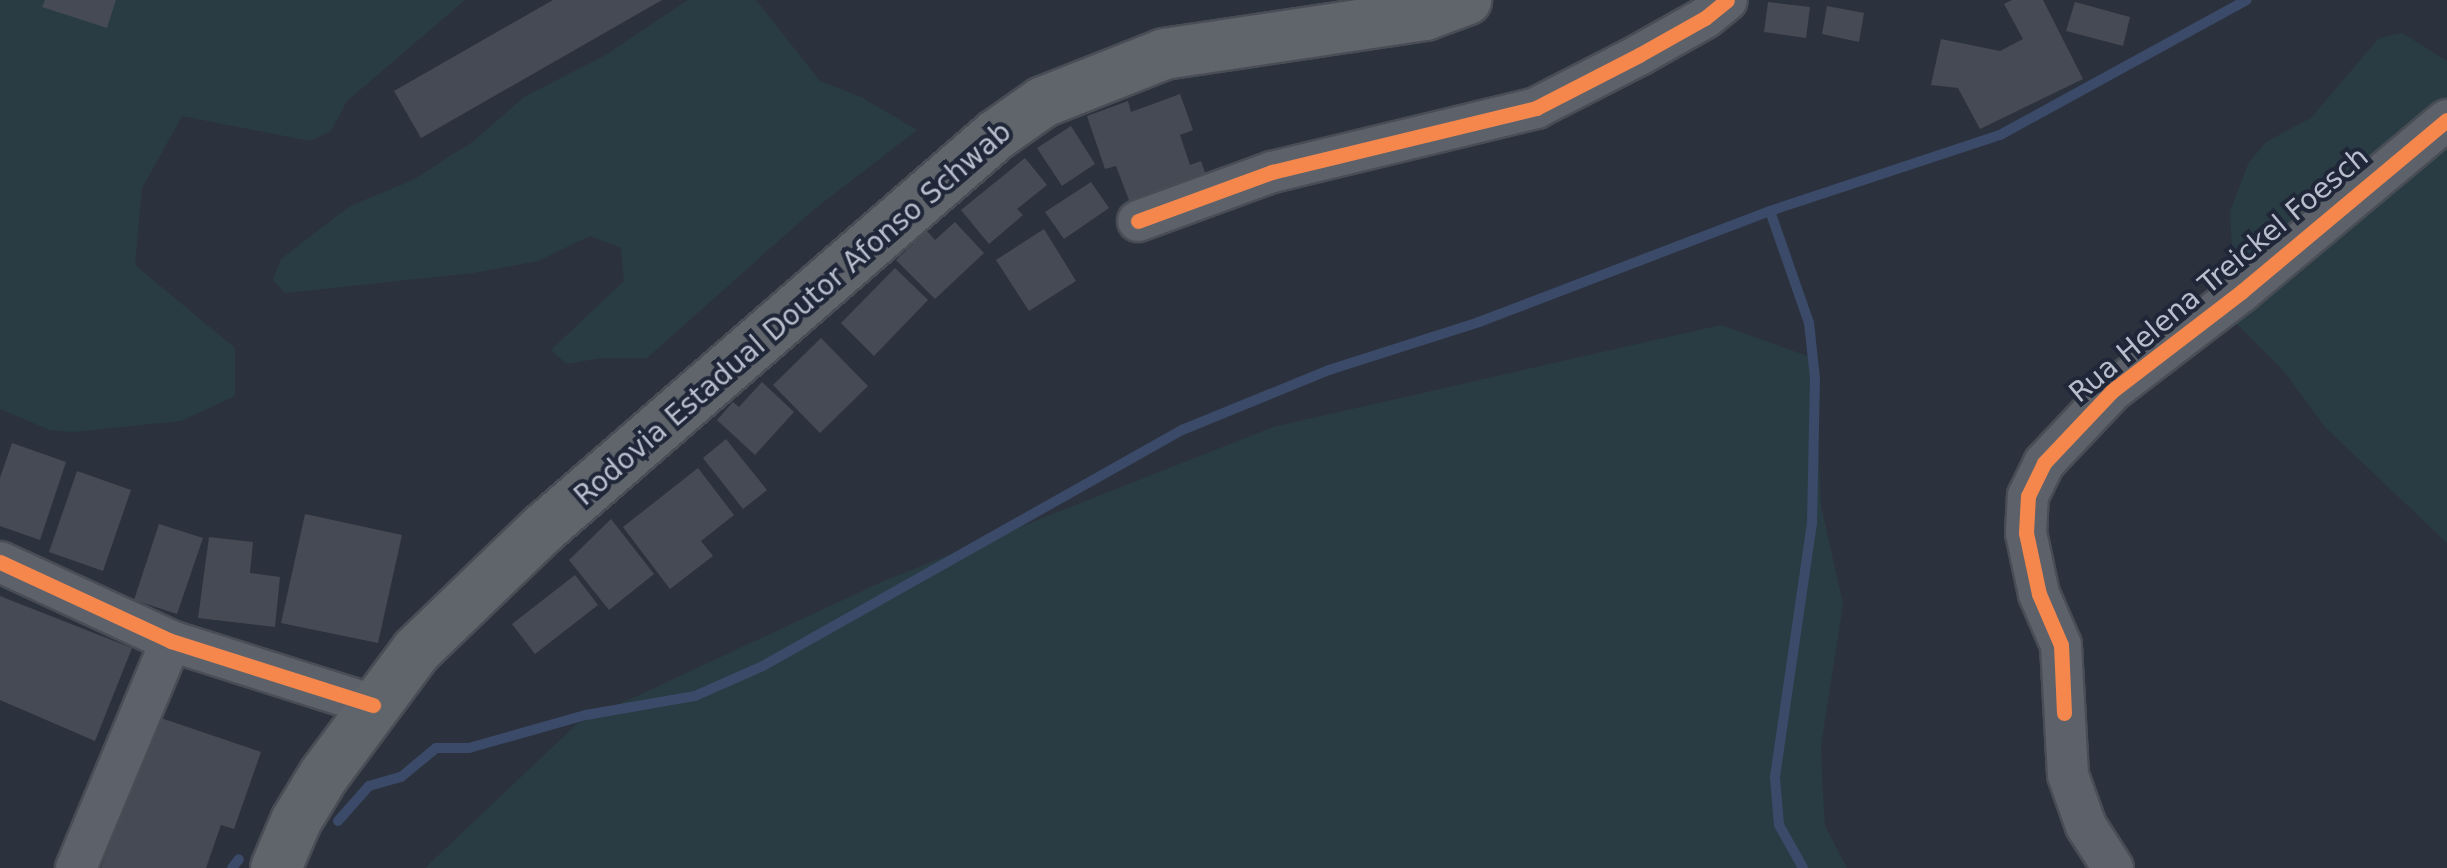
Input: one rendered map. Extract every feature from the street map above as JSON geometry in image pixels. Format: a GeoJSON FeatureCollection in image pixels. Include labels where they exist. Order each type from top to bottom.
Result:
{"type":"FeatureCollection","features":[{"type":"Feature","properties":{"kind":"main road","name":"Rodovia Estadual Doutor Afonso Schwab"},"geometry":{"type":"LineString","coordinates":[[276,868],[296,821],[374,704],[416,651],[544,528],[726,374],[939,181],[1043,102],[1164,54],[1425,15],[1466,0]]}},
{"type":"Feature","properties":{"kind":"street"},"geometry":{"type":"LineString","coordinates":[[1138,222],[1272,172],[1536,108],[1639,56],[1705,18],[1727,0]]}},
{"type":"Feature","properties":{"kind":"street","name":"Rua Helena Treickel Foesch"},"geometry":{"type":"LineString","coordinates":[[2113,868],[2086,826],[2068,776],[2060,644],[2039,594],[2026,534],[2028,496],[2044,463],[2112,392],[2241,292],[2447,120]]}},
{"type":"Feature","properties":{"kind":"street"},"geometry":{"type":"LineString","coordinates":[[0,562],[171,641],[374,704]]}},
{"type":"Feature","properties":{"kind":"street"},"geometry":{"type":"LineString","coordinates":[[76,868],[171,641]]}},
{"type":"Feature","properties":{"kind":"shaded area"},"geometry":{"type":"Polygon","coordinates":[[[0,0],[465,0],[347,101],[331,131],[310,141],[182,116],[142,188],[135,265],[235,348],[235,396],[181,421],[73,432],[50,430],[0,409],[0,0]]]}},
{"type":"Feature","properties":{"kind":"shaded area"},"geometry":{"type":"Polygon","coordinates":[[[688,0],[756,0],[820,81],[861,97],[917,130],[812,211],[647,358],[601,358],[567,364],[551,350],[624,281],[621,248],[590,236],[538,261],[473,273],[285,293],[273,280],[281,259],[350,206],[413,180],[474,141],[524,97],[606,55],[688,0]]]}},
{"type":"Feature","properties":{"kind":"shaded area"},"geometry":{"type":"Polygon","coordinates":[[[2402,33],[2447,61],[2447,543],[2325,427],[2283,370],[2236,323],[2235,312],[2230,212],[2248,164],[2266,142],[2311,118],[2379,38],[2402,33]]]}},
{"type":"Feature","properties":{"kind":"shaded area"},"geometry":{"type":"Polygon","coordinates":[[[1721,325],[1815,359],[1821,506],[1843,604],[1821,745],[1825,826],[1847,868],[425,868],[577,724],[886,580],[1273,427],[1721,325]]]}},
{"type":"Feature","properties":{"kind":"building"},"geometry":{"type":"Polygon","coordinates":[[[45,0],[116,0],[107,28],[42,7],[45,0]]]}},
{"type":"Feature","properties":{"kind":"building"},"geometry":{"type":"Polygon","coordinates":[[[553,0],[662,0],[421,138],[394,91],[553,0]]]}},
{"type":"Feature","properties":{"kind":"building"},"geometry":{"type":"Polygon","coordinates":[[[2012,0],[2043,0],[2083,79],[1980,129],[1958,88],[1931,85],[1941,39],[2000,51],[2023,39],[2004,4],[2012,0]]]}},
{"type":"Feature","properties":{"kind":"building"},"geometry":{"type":"Polygon","coordinates":[[[1768,2],[1810,7],[1806,38],[1764,32],[1768,2]]]}},
{"type":"Feature","properties":{"kind":"building"},"geometry":{"type":"Polygon","coordinates":[[[2075,2],[2130,17],[2123,46],[2066,31],[2075,2]]]}},
{"type":"Feature","properties":{"kind":"building"},"geometry":{"type":"Polygon","coordinates":[[[1827,6],[1864,13],[1859,42],[1822,34],[1827,6]]]}},
{"type":"Feature","properties":{"kind":"building"},"geometry":{"type":"Polygon","coordinates":[[[1180,94],[1193,130],[1180,135],[1190,165],[1201,161],[1208,181],[1132,208],[1116,166],[1105,169],[1087,116],[1128,101],[1131,112],[1180,94]]]}},
{"type":"Feature","properties":{"kind":"building"},"geometry":{"type":"Polygon","coordinates":[[[1071,126],[1095,164],[1062,186],[1037,148],[1071,126]]]}},
{"type":"Feature","properties":{"kind":"building"},"geometry":{"type":"Polygon","coordinates":[[[1025,158],[1047,185],[1017,209],[1023,215],[989,244],[961,210],[1025,158]]]}},
{"type":"Feature","properties":{"kind":"building"},"geometry":{"type":"Polygon","coordinates":[[[1091,182],[1109,208],[1064,239],[1045,212],[1091,182]]]}},
{"type":"Feature","properties":{"kind":"building"},"geometry":{"type":"Polygon","coordinates":[[[955,222],[984,253],[935,299],[896,260],[927,231],[935,240],[955,222]]]}},
{"type":"Feature","properties":{"kind":"building"},"geometry":{"type":"Polygon","coordinates":[[[1044,229],[1076,281],[1029,311],[996,260],[1044,229]]]}},
{"type":"Feature","properties":{"kind":"building"},"geometry":{"type":"Polygon","coordinates":[[[895,268],[928,300],[874,356],[841,323],[895,268]]]}},
{"type":"Feature","properties":{"kind":"building"},"geometry":{"type":"Polygon","coordinates":[[[821,338],[868,386],[820,433],[773,385],[821,338]]]}},
{"type":"Feature","properties":{"kind":"building"},"geometry":{"type":"Polygon","coordinates":[[[762,382],[794,412],[755,455],[717,420],[733,402],[739,407],[762,382]]]}},
{"type":"Feature","properties":{"kind":"building"},"geometry":{"type":"Polygon","coordinates":[[[726,439],[767,490],[743,509],[703,458],[726,439]]]}},
{"type":"Feature","properties":{"kind":"building"},"geometry":{"type":"Polygon","coordinates":[[[12,443],[66,462],[40,540],[0,526],[0,478],[12,443]]]}},
{"type":"Feature","properties":{"kind":"building"},"geometry":{"type":"Polygon","coordinates":[[[698,468],[734,515],[701,541],[713,556],[670,589],[623,527],[698,468]]]}},
{"type":"Feature","properties":{"kind":"building"},"geometry":{"type":"Polygon","coordinates":[[[77,471],[131,490],[103,571],[49,552],[77,471]]]}},
{"type":"Feature","properties":{"kind":"building"},"geometry":{"type":"Polygon","coordinates":[[[305,514],[402,535],[378,643],[281,623],[305,514]]]}},
{"type":"Feature","properties":{"kind":"building"},"geometry":{"type":"Polygon","coordinates":[[[611,519],[654,574],[609,610],[569,560],[611,519]]]}},
{"type":"Feature","properties":{"kind":"building"},"geometry":{"type":"Polygon","coordinates":[[[159,524],[203,538],[177,614],[134,600],[159,524]]]}},
{"type":"Feature","properties":{"kind":"building"},"geometry":{"type":"Polygon","coordinates":[[[209,537],[253,542],[250,573],[280,577],[275,627],[198,618],[209,537]]]}},
{"type":"Feature","properties":{"kind":"building"},"geometry":{"type":"Polygon","coordinates":[[[575,575],[598,605],[535,654],[512,624],[575,575]]]}},
{"type":"Feature","properties":{"kind":"building"},"geometry":{"type":"Polygon","coordinates":[[[0,596],[132,648],[95,741],[0,700],[0,596]]]}},
{"type":"Feature","properties":{"kind":"building"},"geometry":{"type":"Polygon","coordinates":[[[158,717],[261,752],[234,829],[221,825],[206,868],[101,868],[158,717]]]}},
{"type":"Feature","properties":{"kind":"waterway"},"geometry":{"type":"LineString","coordinates":[[338,821],[369,786],[401,777],[436,748],[469,748],[586,715],[695,696],[763,666],[1182,430],[1329,370],[1479,322],[1770,211],[2000,135],[2247,0]]}},
{"type":"Feature","properties":{"kind":"waterway"},"geometry":{"type":"LineString","coordinates":[[1770,211],[1809,323],[1815,378],[1812,523],[1775,778],[1779,825],[1803,868]]}},
{"type":"Feature","properties":{"kind":"waterway"},"geometry":{"type":"LineString","coordinates":[[232,868],[239,859]]}},
{"type":"Feature","properties":{"kind":"cycle path"},"geometry":{"type":"LineString","coordinates":[[1138,221],[1272,172],[1536,108],[1705,18],[1727,0]]}},
{"type":"Feature","properties":{"kind":"cycle path"},"geometry":{"type":"LineString","coordinates":[[2064,713],[2061,645],[2039,594],[2026,533],[2028,496],[2044,463],[2112,391],[2241,292],[2447,120]]}},
{"type":"Feature","properties":{"kind":"cycle path"},"geometry":{"type":"LineString","coordinates":[[0,562],[171,641],[373,705]]}}]}
